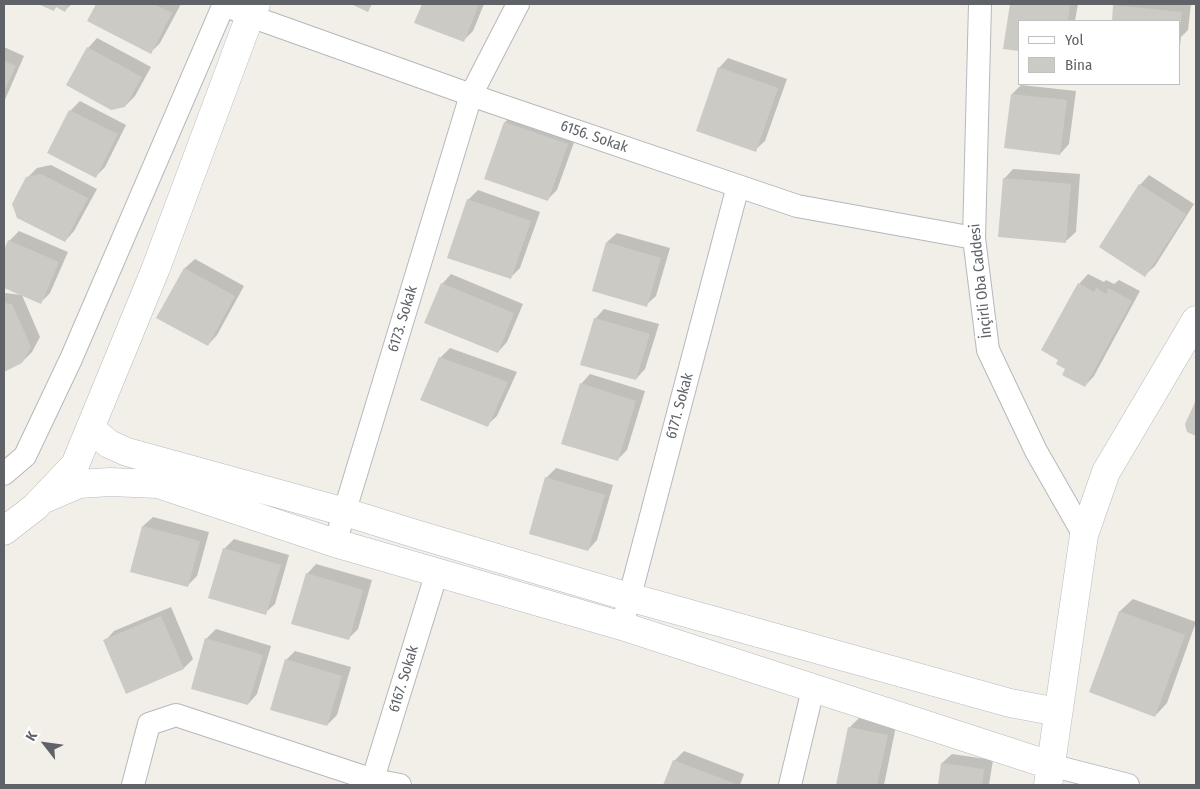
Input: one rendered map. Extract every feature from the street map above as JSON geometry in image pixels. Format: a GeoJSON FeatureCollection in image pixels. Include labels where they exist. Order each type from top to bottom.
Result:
{"type":"FeatureCollection","features":[{"type":"Feature","properties":{"kind":"street","name":"6156. Sokak"},"geometry":{"type":"LineString","coordinates":[[224,4],[253,10],[471,95],[797,206],[974,238]]}},
{"type":"Feature","properties":{"kind":"street"},"geometry":{"type":"LineString","coordinates":[[4,474],[25,456],[67,368],[224,4]]}},
{"type":"Feature","properties":{"kind":"street","name":"6173. Sokak"},"geometry":{"type":"LineString","coordinates":[[335,543],[471,95],[518,4]]}},
{"type":"Feature","properties":{"kind":"street","name":"İnçirli Oba Caddesi"},"geometry":{"type":"LineString","coordinates":[[980,4],[974,238],[988,350],[1036,451],[1084,535]]}},
{"type":"Feature","properties":{"kind":"street"},"geometry":{"type":"LineString","coordinates":[[4,531],[35,507],[75,466],[156,268],[253,10]]}},
{"type":"Feature","properties":{"kind":"street","name":"6171. Sokak"},"geometry":{"type":"LineString","coordinates":[[622,626],[738,186]]}},
{"type":"Feature","properties":{"kind":"street"},"geometry":{"type":"LineString","coordinates":[[1048,778],[1084,535],[1106,472],[1196,320]]}},
{"type":"Feature","properties":{"kind":"street"},"geometry":{"type":"LineString","coordinates":[[90,428],[109,444],[127,452],[344,512],[630,597],[1010,703],[1058,712]]}},
{"type":"Feature","properties":{"kind":"street"},"geometry":{"type":"LineString","coordinates":[[42,500],[79,484],[110,482],[158,484],[335,543],[622,626],[813,688],[1048,778],[1128,785]]}},
{"type":"Feature","properties":{"kind":"street","name":"6167. Sokak"},"geometry":{"type":"LineString","coordinates":[[372,782],[437,572]]}},
{"type":"Feature","properties":{"kind":"street"},"geometry":{"type":"LineString","coordinates":[[790,785],[813,688]]}},
{"type":"Feature","properties":{"kind":"street"},"geometry":{"type":"LineString","coordinates":[[133,785],[149,724],[176,715],[372,782],[400,785]]}},
{"type":"Feature","properties":{"kind":"building"},"geometry":{"type":"Polygon","coordinates":[[[38,4],[69,4],[65,12],[56,7],[54,11],[38,4]]]}},
{"type":"Feature","properties":{"kind":"building"},"geometry":{"type":"Polygon","coordinates":[[[96,4],[154,4],[172,13],[151,54],[87,21],[96,4]]]}},
{"type":"Feature","properties":{"kind":"building"},"geometry":{"type":"Polygon","coordinates":[[[351,4],[372,4],[368,12],[351,4]]]}},
{"type":"Feature","properties":{"kind":"building"},"geometry":{"type":"Polygon","coordinates":[[[422,4],[479,4],[464,42],[414,23],[422,4]]]}},
{"type":"Feature","properties":{"kind":"building"},"geometry":{"type":"Polygon","coordinates":[[[1010,4],[1070,4],[1068,20],[1018,20],[1018,51],[1003,49],[1010,4]]]}},
{"type":"Feature","properties":{"kind":"building"},"geometry":{"type":"Polygon","coordinates":[[[1113,5],[1182,12],[1180,27],[1180,20],[1112,20],[1113,5]]]}},
{"type":"Feature","properties":{"kind":"building"},"geometry":{"type":"Polygon","coordinates":[[[87,47],[142,77],[125,107],[111,110],[66,85],[87,47]]]}},
{"type":"Feature","properties":{"kind":"building"},"geometry":{"type":"Polygon","coordinates":[[[4,61],[16,66],[4,92],[4,61]]]}},
{"type":"Feature","properties":{"kind":"building"},"geometry":{"type":"Polygon","coordinates":[[[718,67],[778,88],[756,152],[696,131],[718,67]]]}},
{"type":"Feature","properties":{"kind":"building"},"geometry":{"type":"Polygon","coordinates":[[[1011,94],[1067,100],[1060,155],[1004,148],[1011,94]]]}},
{"type":"Feature","properties":{"kind":"building"},"geometry":{"type":"Polygon","coordinates":[[[69,110],[118,134],[96,178],[47,153],[69,110]]]}},
{"type":"Feature","properties":{"kind":"building"},"geometry":{"type":"Polygon","coordinates":[[[504,122],[568,144],[548,201],[484,179],[504,122]]]}},
{"type":"Feature","properties":{"kind":"building"},"geometry":{"type":"Polygon","coordinates":[[[41,174],[88,198],[65,242],[17,218],[12,204],[26,177],[41,174]]]}},
{"type":"Feature","properties":{"kind":"building"},"geometry":{"type":"Polygon","coordinates":[[[1003,178],[1071,184],[1066,243],[998,237],[1003,178]]]}},
{"type":"Feature","properties":{"kind":"building"},"geometry":{"type":"Polygon","coordinates":[[[1139,184],[1186,214],[1145,277],[1099,247],[1139,184]]]}},
{"type":"Feature","properties":{"kind":"building"},"geometry":{"type":"Polygon","coordinates":[[[467,199],[531,221],[511,279],[447,258],[467,199]]]}},
{"type":"Feature","properties":{"kind":"building"},"geometry":{"type":"Polygon","coordinates":[[[8,240],[59,262],[41,304],[4,288],[4,250],[8,240]]]}},
{"type":"Feature","properties":{"kind":"building"},"geometry":{"type":"Polygon","coordinates":[[[606,242],[661,258],[647,307],[592,291],[606,242]]]}},
{"type":"Feature","properties":{"kind":"building"},"geometry":{"type":"Polygon","coordinates":[[[184,268],[235,296],[208,346],[156,318],[184,268]]]}},
{"type":"Feature","properties":{"kind":"building"},"geometry":{"type":"Polygon","coordinates":[[[441,283],[514,313],[498,353],[424,323],[441,283]]]}},
{"type":"Feature","properties":{"kind":"building"},"geometry":{"type":"Polygon","coordinates":[[[1078,283],[1094,292],[1096,288],[1106,294],[1108,288],[1132,301],[1085,387],[1062,375],[1065,369],[1056,364],[1058,360],[1041,350],[1078,283]]]}},
{"type":"Feature","properties":{"kind":"building"},"geometry":{"type":"Polygon","coordinates":[[[4,303],[12,304],[31,347],[22,363],[4,372],[4,303]]]}},
{"type":"Feature","properties":{"kind":"building"},"geometry":{"type":"Polygon","coordinates":[[[594,318],[650,334],[636,380],[580,365],[594,318]]]}},
{"type":"Feature","properties":{"kind":"building"},"geometry":{"type":"Polygon","coordinates":[[[439,357],[508,382],[488,427],[420,400],[439,357]]]}},
{"type":"Feature","properties":{"kind":"building"},"geometry":{"type":"Polygon","coordinates":[[[580,383],[636,401],[618,461],[561,444],[580,383]]]}},
{"type":"Feature","properties":{"kind":"building"},"geometry":{"type":"Polygon","coordinates":[[[1196,400],[1196,436],[1187,432],[1185,424],[1196,400]]]}},
{"type":"Feature","properties":{"kind":"building"},"geometry":{"type":"Polygon","coordinates":[[[545,477],[605,495],[588,551],[529,534],[545,477]]]}},
{"type":"Feature","properties":{"kind":"building"},"geometry":{"type":"Polygon","coordinates":[[[142,526],[200,541],[188,587],[130,572],[142,526]]]}},
{"type":"Feature","properties":{"kind":"building"},"geometry":{"type":"Polygon","coordinates":[[[223,548],[281,565],[266,615],[208,598],[223,548]]]}},
{"type":"Feature","properties":{"kind":"building"},"geometry":{"type":"Polygon","coordinates":[[[306,573],[363,590],[349,640],[291,624],[306,573]]]}},
{"type":"Feature","properties":{"kind":"building"},"geometry":{"type":"Polygon","coordinates":[[[1119,611],[1185,635],[1155,717],[1089,692],[1119,611]]]}},
{"type":"Feature","properties":{"kind":"building"},"geometry":{"type":"Polygon","coordinates":[[[161,616],[184,669],[126,694],[103,640],[161,616]]]}},
{"type":"Feature","properties":{"kind":"building"},"geometry":{"type":"Polygon","coordinates":[[[205,638],[263,655],[248,705],[191,689],[205,638]]]}},
{"type":"Feature","properties":{"kind":"building"},"geometry":{"type":"Polygon","coordinates":[[[285,659],[342,676],[327,726],[270,710],[285,659]]]}},
{"type":"Feature","properties":{"kind":"building"},"geometry":{"type":"Polygon","coordinates":[[[848,727],[888,735],[877,785],[836,785],[848,727]]]}},
{"type":"Feature","properties":{"kind":"building"},"geometry":{"type":"Polygon","coordinates":[[[673,760],[736,784],[663,785],[673,760]]]}},
{"type":"Feature","properties":{"kind":"building"},"geometry":{"type":"Polygon","coordinates":[[[941,763],[984,769],[982,785],[938,785],[941,763]]]}}]}
